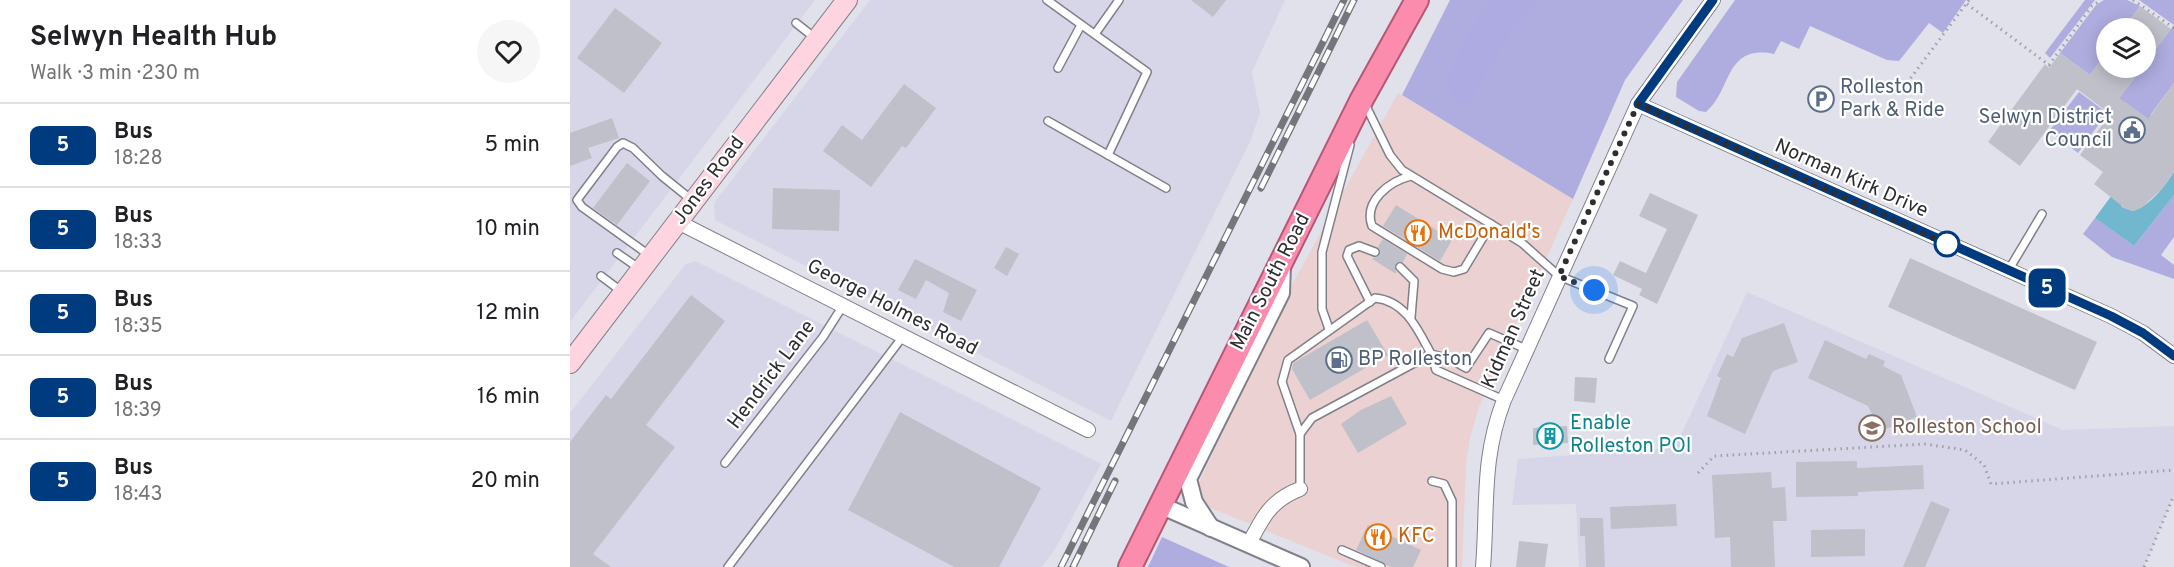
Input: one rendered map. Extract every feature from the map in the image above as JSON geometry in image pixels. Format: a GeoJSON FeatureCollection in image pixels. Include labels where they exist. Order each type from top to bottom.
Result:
{"type":"FeatureCollection","features":[{"type":"Feature","properties":{"kind":"highway","name":"Main South Road"},"geometry":{"type":"LineString","coordinates":[[1130,567],[1362,99],[1417,0]]}},
{"type":"Feature","properties":{"kind":"main road","name":"Jones Road"},"geometry":{"type":"LineString","coordinates":[[570,363],[847,0]]}},
{"type":"Feature","properties":{"kind":"street","name":"Kidman Street"},"geometry":{"type":"LineString","coordinates":[[1483,567],[1486,467],[1490,442],[1504,400],[1638,104],[1713,0]]}},
{"type":"Feature","properties":{"kind":"street","name":"Norman Kirk Drive"},"geometry":{"type":"LineString","coordinates":[[1638,104],[2127,324],[2174,356]]}},
{"type":"Feature","properties":{"kind":"street","name":"George Holmes Road"},"geometry":{"type":"LineString","coordinates":[[678,222],[690,230],[844,304],[1088,430]]}},
{"type":"Feature","properties":{"kind":"street"},"geometry":{"type":"LineString","coordinates":[[1211,528],[1194,502],[1188,479],[1281,293],[1283,258]]}},
{"type":"Feature","properties":{"kind":"street"},"geometry":{"type":"LineString","coordinates":[[1249,544],[1268,507],[1287,494],[1300,489]]}},
{"type":"Feature","properties":{"kind":"street"},"geometry":{"type":"LineString","coordinates":[[1160,505],[1300,567]]}},
{"type":"Feature","properties":{"kind":"lane"},"geometry":{"type":"LineString","coordinates":[[1047,0],[1147,72],[1108,155]]}},
{"type":"Feature","properties":{"kind":"lane"},"geometry":{"type":"LineString","coordinates":[[1095,34],[1119,0]]}},
{"type":"Feature","properties":{"kind":"lane"},"geometry":{"type":"LineString","coordinates":[[796,23],[817,40]]}},
{"type":"Feature","properties":{"kind":"lane"},"geometry":{"type":"LineString","coordinates":[[1058,68],[1081,25]]}},
{"type":"Feature","properties":{"kind":"lane"},"geometry":{"type":"LineString","coordinates":[[1362,99],[1390,155],[1411,176],[1522,243],[1559,276],[1633,306],[1609,359]]}},
{"type":"Feature","properties":{"kind":"lane"},"geometry":{"type":"LineString","coordinates":[[1329,329],[1322,309],[1322,252],[1362,99]]}},
{"type":"Feature","properties":{"kind":"lane"},"geometry":{"type":"LineString","coordinates":[[1048,121],[1166,188]]}},
{"type":"Feature","properties":{"kind":"lane"},"geometry":{"type":"LineString","coordinates":[[646,263],[582,207],[577,200],[579,195],[623,143],[633,148],[662,176],[694,201]]}},
{"type":"Feature","properties":{"kind":"lane"},"geometry":{"type":"LineString","coordinates":[[1411,176],[1399,179],[1384,188],[1370,213],[1370,220],[1372,226],[1442,269],[1454,272],[1464,269],[1491,224]]}},
{"type":"Feature","properties":{"kind":"lane"},"geometry":{"type":"LineString","coordinates":[[2008,271],[2042,214]]}},
{"type":"Feature","properties":{"kind":"lane"},"geometry":{"type":"LineString","coordinates":[[1370,302],[1347,256],[1349,250],[1359,246],[1375,252]]}},
{"type":"Feature","properties":{"kind":"lane"},"geometry":{"type":"LineString","coordinates":[[617,253],[646,263]]}},
{"type":"Feature","properties":{"kind":"lane"},"geometry":{"type":"LineString","coordinates":[[1400,267],[1414,281],[1411,317]]}},
{"type":"Feature","properties":{"kind":"lane"},"geometry":{"type":"LineString","coordinates":[[601,276],[623,293]]}},
{"type":"Feature","properties":{"kind":"lane"},"geometry":{"type":"LineString","coordinates":[[1300,489],[1300,434],[1282,382],[1288,360],[1375,298],[1388,299],[1411,317],[1431,354],[1436,370],[1504,400]]}},
{"type":"Feature","properties":{"kind":"lane","name":"Hendrick Lane"},"geometry":{"type":"LineString","coordinates":[[725,464],[823,337],[844,304]]}},
{"type":"Feature","properties":{"kind":"lane"},"geometry":{"type":"LineString","coordinates":[[1300,434],[1312,418],[1431,354],[1450,359],[1466,368],[1489,333],[1526,349]]}},
{"type":"Feature","properties":{"kind":"lane"},"geometry":{"type":"LineString","coordinates":[[728,567],[904,335]]}},
{"type":"Feature","properties":{"kind":"lane"},"geometry":{"type":"LineString","coordinates":[[1431,482],[1444,484],[1451,494],[1452,567]]}},
{"type":"Feature","properties":{"kind":"lane"},"geometry":{"type":"LineString","coordinates":[[1342,550],[1381,567]]}},
{"type":"Feature","properties":{"kind":"path"},"geometry":{"type":"LineString","coordinates":[[1907,83],[1968,2],[2049,65],[2092,6],[2101,0]]}},
{"type":"Feature","properties":{"kind":"path"},"geometry":{"type":"LineString","coordinates":[[2133,0],[2174,28]]}},
{"type":"Feature","properties":{"kind":"path"},"geometry":{"type":"LineString","coordinates":[[1698,473],[1714,456],[1925,444],[1965,450],[1984,465],[1991,484],[2174,470]]}},
{"type":"Feature","properties":{"kind":"path"},"geometry":{"type":"LineString","coordinates":[[2144,567],[2174,495]]}},
{"type":"Feature","properties":{"kind":"shaded area"},"geometry":{"type":"Polygon","coordinates":[[[570,0],[815,0],[570,322],[570,0]]]}},
{"type":"Feature","properties":{"kind":"shaded area"},"geometry":{"type":"Polygon","coordinates":[[[870,0],[1285,0],[1252,72],[1260,113],[1250,142],[1111,421],[715,220],[714,203],[870,0]]]}},
{"type":"Feature","properties":{"kind":"shaded area"},"geometry":{"type":"Polygon","coordinates":[[[1450,0],[1683,0],[1625,80],[1573,199],[1402,95],[1450,0]]]}},
{"type":"Feature","properties":{"kind":"shaded area"},"geometry":{"type":"Polygon","coordinates":[[[1489,0],[1538,0],[1511,30],[1508,40],[1500,45],[1498,57],[1483,73],[1485,79],[1478,84],[1474,98],[1463,108],[1454,100],[1449,81],[1466,40],[1489,0]]]}},
{"type":"Feature","properties":{"kind":"shaded area"},"geometry":{"type":"Polygon","coordinates":[[[1735,0],[1966,0],[1943,33],[1929,23],[1899,61],[1887,60],[1810,26],[1799,49],[1781,41],[1774,54],[1758,53],[1746,56],[1737,62],[1714,103],[1706,112],[1699,111],[1676,97],[1677,82],[1735,0]]]}},
{"type":"Feature","properties":{"kind":"shaded area"},"geometry":{"type":"Polygon","coordinates":[[[2085,0],[2095,0],[2050,58],[2045,53],[2085,0]]]}},
{"type":"Feature","properties":{"kind":"shaded area"},"geometry":{"type":"Polygon","coordinates":[[[2104,0],[2127,0],[2140,6],[2131,18],[2096,18],[2096,67],[2090,75],[2060,53],[2096,5],[2104,0]]]}},
{"type":"Feature","properties":{"kind":"shaded area"},"geometry":{"type":"Polygon","coordinates":[[[2139,0],[2174,0],[2174,25],[2139,0]]]}},
{"type":"Feature","properties":{"kind":"shaded area"},"geometry":{"type":"Polygon","coordinates":[[[2174,25],[2174,83],[2151,114],[2152,122],[2126,103],[2116,102],[2134,78],[2156,78],[2156,49],[2174,25]]]}},
{"type":"Feature","properties":{"kind":"shaded area"},"geometry":{"type":"Polygon","coordinates":[[[2079,92],[2107,113],[2078,153],[2049,131],[2079,92]]]}},
{"type":"Feature","properties":{"kind":"shaded area"},"geometry":{"type":"Polygon","coordinates":[[[1398,93],[1573,199],[1479,407],[1470,438],[1466,464],[1462,567],[1355,567],[1191,500],[1284,299],[1398,93]]]}},
{"type":"Feature","properties":{"kind":"shaded area"},"geometry":{"type":"Polygon","coordinates":[[[2174,172],[2174,195],[2134,246],[2095,218],[2126,176],[2118,198],[2122,207],[2133,211],[2151,200],[2174,172]]]}},
{"type":"Feature","properties":{"kind":"shaded area"},"geometry":{"type":"Polygon","coordinates":[[[2174,195],[2174,237],[2161,255],[2174,265],[2174,279],[2112,257],[2083,234],[2095,218],[2134,246],[2174,195]]]}},
{"type":"Feature","properties":{"kind":"shaded area"},"geometry":{"type":"Polygon","coordinates":[[[695,261],[1101,464],[1055,549],[1042,567],[570,567],[570,413],[685,265],[695,261]]]}},
{"type":"Feature","properties":{"kind":"shaded area","name":"Rolleston School"},"geometry":{"type":"Polygon","coordinates":[[[1747,292],[2063,430],[2174,426],[2174,495],[2144,567],[1579,567],[1576,504],[1512,505],[1518,459],[1675,448],[1747,292]]]}},
{"type":"Feature","properties":{"kind":"shaded area"},"geometry":{"type":"Polygon","coordinates":[[[1162,537],[1229,567],[1148,567],[1162,537]]]}},
{"type":"Feature","properties":{"kind":"building"},"geometry":{"type":"Polygon","coordinates":[[[1191,0],[1226,0],[1213,17],[1191,0]]]}},
{"type":"Feature","properties":{"kind":"building"},"geometry":{"type":"Polygon","coordinates":[[[2140,6],[2171,29],[2156,49],[2156,18],[2131,18],[2140,6]]]}},
{"type":"Feature","properties":{"kind":"building"},"geometry":{"type":"Polygon","coordinates":[[[615,8],[662,43],[624,93],[577,58],[615,8]]]}},
{"type":"Feature","properties":{"kind":"building","name":"Selwyn District Council"},"geometry":{"type":"Polygon","coordinates":[[[2060,53],[2090,75],[2096,67],[2096,78],[2134,78],[2119,98],[2148,119],[2174,83],[2174,172],[2162,189],[2141,208],[2133,211],[2126,209],[2094,184],[2103,172],[2080,155],[2110,114],[2077,89],[2020,166],[1988,142],[2045,64],[2049,68],[2060,53]]]}},
{"type":"Feature","properties":{"kind":"building"},"geometry":{"type":"Polygon","coordinates":[[[904,84],[936,108],[906,148],[902,146],[871,187],[823,151],[842,125],[862,140],[904,84]]]}},
{"type":"Feature","properties":{"kind":"building"},"geometry":{"type":"Polygon","coordinates":[[[612,118],[619,138],[588,148],[592,158],[570,166],[570,133],[612,118]]]}},
{"type":"Feature","properties":{"kind":"building"},"geometry":{"type":"Polygon","coordinates":[[[627,163],[650,181],[617,225],[593,208],[627,163]]]}},
{"type":"Feature","properties":{"kind":"building"},"geometry":{"type":"Polygon","coordinates":[[[773,188],[840,190],[839,231],[772,229],[773,188]]]}},
{"type":"Feature","properties":{"kind":"building"},"geometry":{"type":"Polygon","coordinates":[[[1650,193],[1698,215],[1657,304],[1639,295],[1642,289],[1613,275],[1620,261],[1646,273],[1667,229],[1639,216],[1650,193]]]}},
{"type":"Feature","properties":{"kind":"building","name":"McDonald's"},"geometry":{"type":"Polygon","coordinates":[[[1396,205],[1452,240],[1440,261],[1383,226],[1396,205]]]}},
{"type":"Feature","properties":{"kind":"building"},"geometry":{"type":"Polygon","coordinates":[[[1383,239],[1407,254],[1403,262],[1396,263],[1396,274],[1372,259],[1380,254],[1378,247],[1383,239]]]}},
{"type":"Feature","properties":{"kind":"building"},"geometry":{"type":"Polygon","coordinates":[[[1006,247],[1019,254],[1007,276],[994,268],[1006,247]]]}},
{"type":"Feature","properties":{"kind":"building"},"geometry":{"type":"Polygon","coordinates":[[[1910,258],[2097,342],[2075,390],[1888,307],[1910,258]]]}},
{"type":"Feature","properties":{"kind":"building"},"geometry":{"type":"Polygon","coordinates":[[[915,259],[977,290],[961,321],[943,312],[949,293],[926,280],[916,299],[898,290],[915,259]]]}},
{"type":"Feature","properties":{"kind":"building"},"geometry":{"type":"Polygon","coordinates":[[[691,295],[725,321],[646,425],[675,447],[593,554],[611,567],[570,567],[570,442],[606,395],[611,399],[691,295]]]}},
{"type":"Feature","properties":{"kind":"building","name":"BP Rolleston"},"geometry":{"type":"Polygon","coordinates":[[[1367,320],[1388,355],[1310,400],[1292,369],[1293,363],[1367,320]]]}},
{"type":"Feature","properties":{"kind":"building"},"geometry":{"type":"Polygon","coordinates":[[[1784,323],[1798,362],[1773,371],[1745,434],[1707,416],[1721,378],[1717,376],[1727,354],[1733,357],[1742,338],[1784,323]]]}},
{"type":"Feature","properties":{"kind":"building"},"geometry":{"type":"Polygon","coordinates":[[[1825,340],[1866,359],[1869,354],[1885,361],[1883,366],[1901,375],[1917,417],[1880,431],[1868,406],[1808,378],[1825,340]]]}},
{"type":"Feature","properties":{"kind":"building"},"geometry":{"type":"Polygon","coordinates":[[[1575,377],[1597,378],[1595,403],[1574,401],[1575,377]]]}},
{"type":"Feature","properties":{"kind":"building"},"geometry":{"type":"Polygon","coordinates":[[[1391,396],[1407,424],[1358,453],[1341,424],[1361,410],[1391,396]]]}},
{"type":"Feature","properties":{"kind":"building"},"geometry":{"type":"Polygon","coordinates":[[[900,412],[1041,488],[999,567],[954,567],[848,510],[900,412]]]}},
{"type":"Feature","properties":{"kind":"building","name":"Enable Rolleston POI"},"geometry":{"type":"Polygon","coordinates":[[[1567,426],[1568,443],[1533,445],[1533,428],[1567,426]]]}},
{"type":"Feature","properties":{"kind":"building"},"geometry":{"type":"Polygon","coordinates":[[[1857,461],[1857,468],[1923,465],[1924,489],[1858,492],[1858,496],[1796,497],[1796,462],[1857,461]]]}},
{"type":"Feature","properties":{"kind":"building"},"geometry":{"type":"Polygon","coordinates":[[[1771,472],[1772,488],[1785,487],[1787,521],[1773,521],[1775,567],[1731,567],[1730,537],[1715,538],[1712,475],[1771,472]]]}},
{"type":"Feature","properties":{"kind":"building"},"geometry":{"type":"Polygon","coordinates":[[[1931,501],[1950,509],[1925,567],[1903,567],[1931,501]]]}},
{"type":"Feature","properties":{"kind":"building"},"geometry":{"type":"Polygon","coordinates":[[[1676,504],[1677,526],[1611,529],[1610,507],[1676,504]]]}},
{"type":"Feature","properties":{"kind":"building"},"geometry":{"type":"Polygon","coordinates":[[[1580,518],[1603,518],[1605,567],[1586,567],[1585,536],[1580,536],[1580,518]]]}},
{"type":"Feature","properties":{"kind":"building","name":"KFC"},"geometry":{"type":"Polygon","coordinates":[[[1368,525],[1421,550],[1413,567],[1391,567],[1356,550],[1368,525]]]}},
{"type":"Feature","properties":{"kind":"building"},"geometry":{"type":"Polygon","coordinates":[[[1865,529],[1865,556],[1811,557],[1811,530],[1865,529]]]}},
{"type":"Feature","properties":{"kind":"building"},"geometry":{"type":"Polygon","coordinates":[[[1519,541],[1548,544],[1545,567],[1516,567],[1519,541]]]}},
{"type":"Feature","properties":{"kind":"railway"},"geometry":{"type":"LineString","coordinates":[[1061,567],[1344,0]]}},
{"type":"Feature","properties":{"kind":"railway"},"geometry":{"type":"LineString","coordinates":[[1261,188],[1354,0]]}},
{"type":"Feature","properties":{"kind":"railway"},"geometry":{"type":"LineString","coordinates":[[1073,567],[1115,481]]}},
{"type":"Feature","properties":{"kind":"bus line","name":"5"},"geometry":{"type":"LineString","coordinates":[[1713,0],[1638,104],[2111,316],[2143,333],[2174,356]]}},
{"type":"Feature","properties":{"kind":"place","name":"Rolleston Park & Ride"},"geometry":{"type":"Point","coordinates":[1821,99]}},
{"type":"Feature","properties":{"kind":"place","name":"Selwyn District Council"},"geometry":{"type":"Point","coordinates":[2132,130]}},
{"type":"Feature","properties":{"kind":"place","name":"McDonald's"},"geometry":{"type":"Point","coordinates":[1418,233]}},
{"type":"Feature","properties":{"kind":"place","name":"BP Rolleston"},"geometry":{"type":"Point","coordinates":[1339,360]}},
{"type":"Feature","properties":{"kind":"place","name":"Rolleston School"},"geometry":{"type":"Point","coordinates":[1872,428]}},
{"type":"Feature","properties":{"kind":"place","name":"Enable Rolleston POI"},"geometry":{"type":"Point","coordinates":[1550,436]}},
{"type":"Feature","properties":{"kind":"place","name":"KFC"},"geometry":{"type":"Point","coordinates":[1378,537]}},
{"type":"Feature","properties":{"kind":"route"},"geometry":{"type":"LineString","coordinates":[[1594,290],[1559,276],[1638,104],[1947,244]]}}]}
